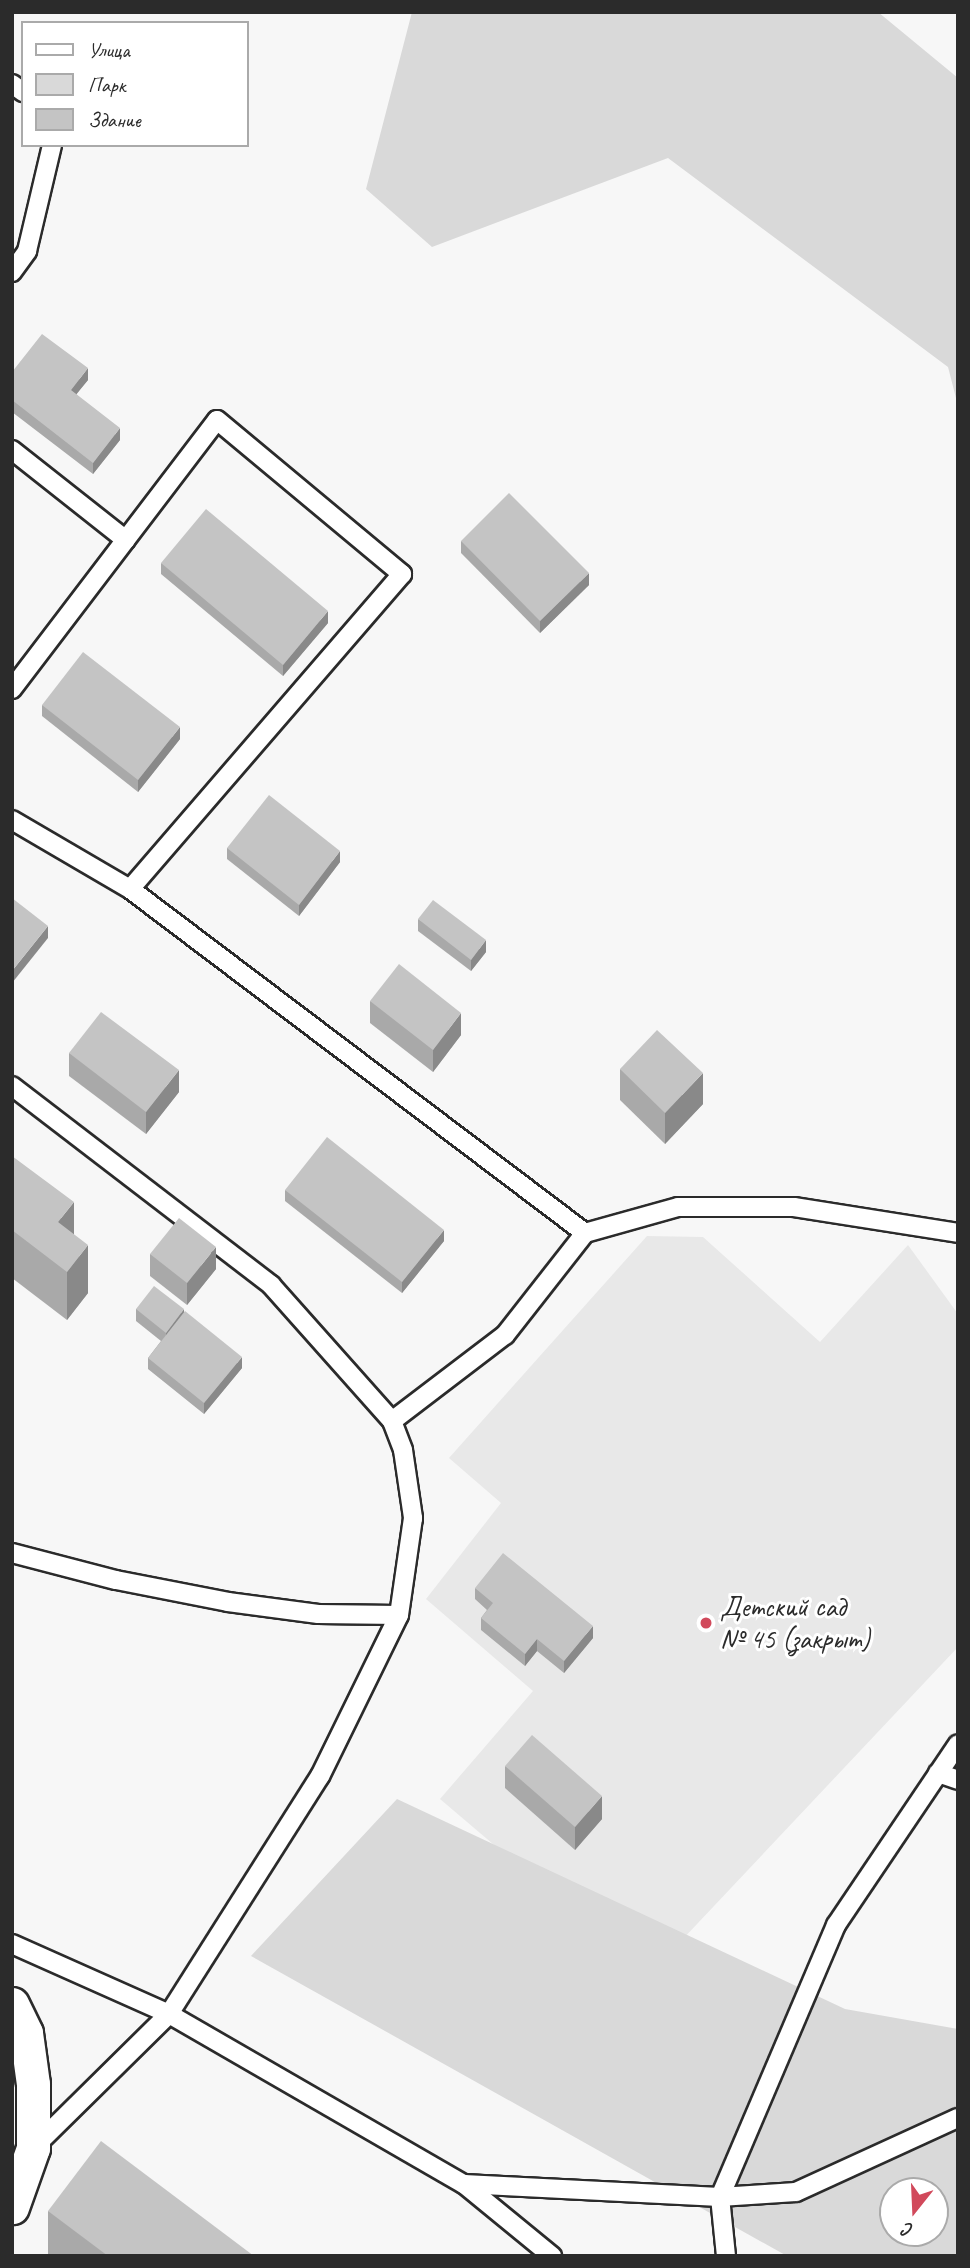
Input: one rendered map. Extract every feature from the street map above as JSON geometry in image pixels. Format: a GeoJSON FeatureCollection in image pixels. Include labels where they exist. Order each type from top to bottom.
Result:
{"type":"FeatureCollection","features":[{"type":"Feature","properties":{"kind":"street"},"geometry":{"type":"LineString","coordinates":[[12,2004],[26,2033],[33,2084],[33,2148],[12,2207]]}},
{"type":"Feature","properties":{"kind":"lane"},"geometry":{"type":"LineString","coordinates":[[12,272],[27,251],[52,147]]}},
{"type":"Feature","properties":{"kind":"lane"},"geometry":{"type":"LineString","coordinates":[[12,689],[217,420],[402,574],[130,889]]}},
{"type":"Feature","properties":{"kind":"lane"},"geometry":{"type":"LineString","coordinates":[[12,450],[126,540]]}},
{"type":"Feature","properties":{"kind":"lane"},"geometry":{"type":"LineString","coordinates":[[12,820],[130,889],[585,1233]]}},
{"type":"Feature","properties":{"kind":"lane"},"geometry":{"type":"LineString","coordinates":[[12,1086],[271,1285],[392,1421],[403,1450],[413,1518],[399,1615],[320,1776],[169,2014],[33,2148]]}},
{"type":"Feature","properties":{"kind":"lane"},"geometry":{"type":"LineString","coordinates":[[392,1421],[505,1335],[585,1233],[678,1207],[793,1208],[958,1233]]}},
{"type":"Feature","properties":{"kind":"lane"},"geometry":{"type":"LineString","coordinates":[[12,1553],[116,1580],[228,1602],[317,1614],[399,1615]]}},
{"type":"Feature","properties":{"kind":"lane"},"geometry":{"type":"LineString","coordinates":[[726,2256],[720,2197],[836,1925],[958,1744]]}},
{"type":"Feature","properties":{"kind":"lane"},"geometry":{"type":"LineString","coordinates":[[939,1773],[958,1780]]}},
{"type":"Feature","properties":{"kind":"lane"},"geometry":{"type":"LineString","coordinates":[[12,1944],[169,2014],[464,2184],[552,2256]]}},
{"type":"Feature","properties":{"kind":"lane"},"geometry":{"type":"LineString","coordinates":[[464,2184],[720,2197],[796,2192],[958,2118]]}},
{"type":"Feature","properties":{"kind":"shaded area","name":"Детский сад № 45 (закрыт)"},"geometry":{"type":"Polygon","coordinates":[[[647,1236],[703,1237],[820,1342],[908,1245],[958,1314],[958,1647],[648,1976],[440,1799],[533,1691],[426,1599],[501,1503],[449,1458],[647,1236]]]}},
{"type":"Feature","properties":{"kind":"green space"},"geometry":{"type":"Polygon","coordinates":[[[412,12],[878,12],[958,78],[958,406],[948,367],[668,158],[432,247],[366,189],[412,12]]]}},
{"type":"Feature","properties":{"kind":"green space"},"geometry":{"type":"Polygon","coordinates":[[[397,1799],[845,2009],[958,2029],[958,2256],[787,2256],[251,1956],[397,1799]]]}},
{"type":"Feature","properties":{"kind":"building"},"geometry":{"type":"Polygon","coordinates":[[[42,334],[88,368],[71,390],[120,428],[93,463],[12,400],[12,372],[42,334]]]}},
{"type":"Feature","properties":{"kind":"building"},"geometry":{"type":"Polygon","coordinates":[[[509,493],[589,573],[540,621],[461,541],[509,493]]]}},
{"type":"Feature","properties":{"kind":"building"},"geometry":{"type":"Polygon","coordinates":[[[206,509],[328,611],[283,665],[161,563],[206,509]]]}},
{"type":"Feature","properties":{"kind":"building"},"geometry":{"type":"Polygon","coordinates":[[[83,652],[180,727],[138,780],[42,705],[83,652]]]}},
{"type":"Feature","properties":{"kind":"building"},"geometry":{"type":"Polygon","coordinates":[[[269,795],[340,851],[299,905],[227,848],[269,795]]]}},
{"type":"Feature","properties":{"kind":"building"},"geometry":{"type":"Polygon","coordinates":[[[12,898],[48,926],[12,971],[12,898]]]}},
{"type":"Feature","properties":{"kind":"building"},"geometry":{"type":"Polygon","coordinates":[[[433,900],[486,940],[471,960],[418,919],[433,900]]]}},
{"type":"Feature","properties":{"kind":"building"},"geometry":{"type":"Polygon","coordinates":[[[399,964],[461,1013],[433,1050],[370,1001],[399,964]]]}},
{"type":"Feature","properties":{"kind":"building"},"geometry":{"type":"Polygon","coordinates":[[[101,1012],[179,1070],[146,1112],[69,1053],[101,1012]]]}},
{"type":"Feature","properties":{"kind":"building"},"geometry":{"type":"Polygon","coordinates":[[[657,1030],[703,1073],[665,1113],[620,1069],[657,1030]]]}},
{"type":"Feature","properties":{"kind":"building"},"geometry":{"type":"Polygon","coordinates":[[[327,1137],[444,1230],[402,1282],[285,1190],[327,1137]]]}},
{"type":"Feature","properties":{"kind":"building"},"geometry":{"type":"Polygon","coordinates":[[[12,1156],[74,1202],[58,1222],[88,1245],[67,1272],[12,1230],[12,1156]]]}},
{"type":"Feature","properties":{"kind":"building"},"geometry":{"type":"Polygon","coordinates":[[[179,1218],[216,1247],[187,1283],[150,1254],[179,1218]]]}},
{"type":"Feature","properties":{"kind":"building"},"geometry":{"type":"Polygon","coordinates":[[[154,1286],[184,1309],[166,1333],[136,1309],[154,1286]]]}},
{"type":"Feature","properties":{"kind":"building"},"geometry":{"type":"Polygon","coordinates":[[[185,1311],[242,1357],[204,1403],[148,1358],[185,1311]]]}},
{"type":"Feature","properties":{"kind":"building"},"geometry":{"type":"Polygon","coordinates":[[[503,1553],[593,1626],[564,1661],[537,1639],[525,1654],[481,1618],[493,1603],[475,1588],[503,1553]]]}},
{"type":"Feature","properties":{"kind":"building"},"geometry":{"type":"Polygon","coordinates":[[[532,1735],[602,1796],[575,1827],[505,1766],[532,1735]]]}},
{"type":"Feature","properties":{"kind":"building"},"geometry":{"type":"Polygon","coordinates":[[[101,2141],[254,2256],[108,2256],[48,2211],[101,2141]]]}},
{"type":"Feature","properties":{"kind":"place","name":"Детский сад № 45 (закрыт)"},"geometry":{"type":"Point","coordinates":[706,1623]}}]}
